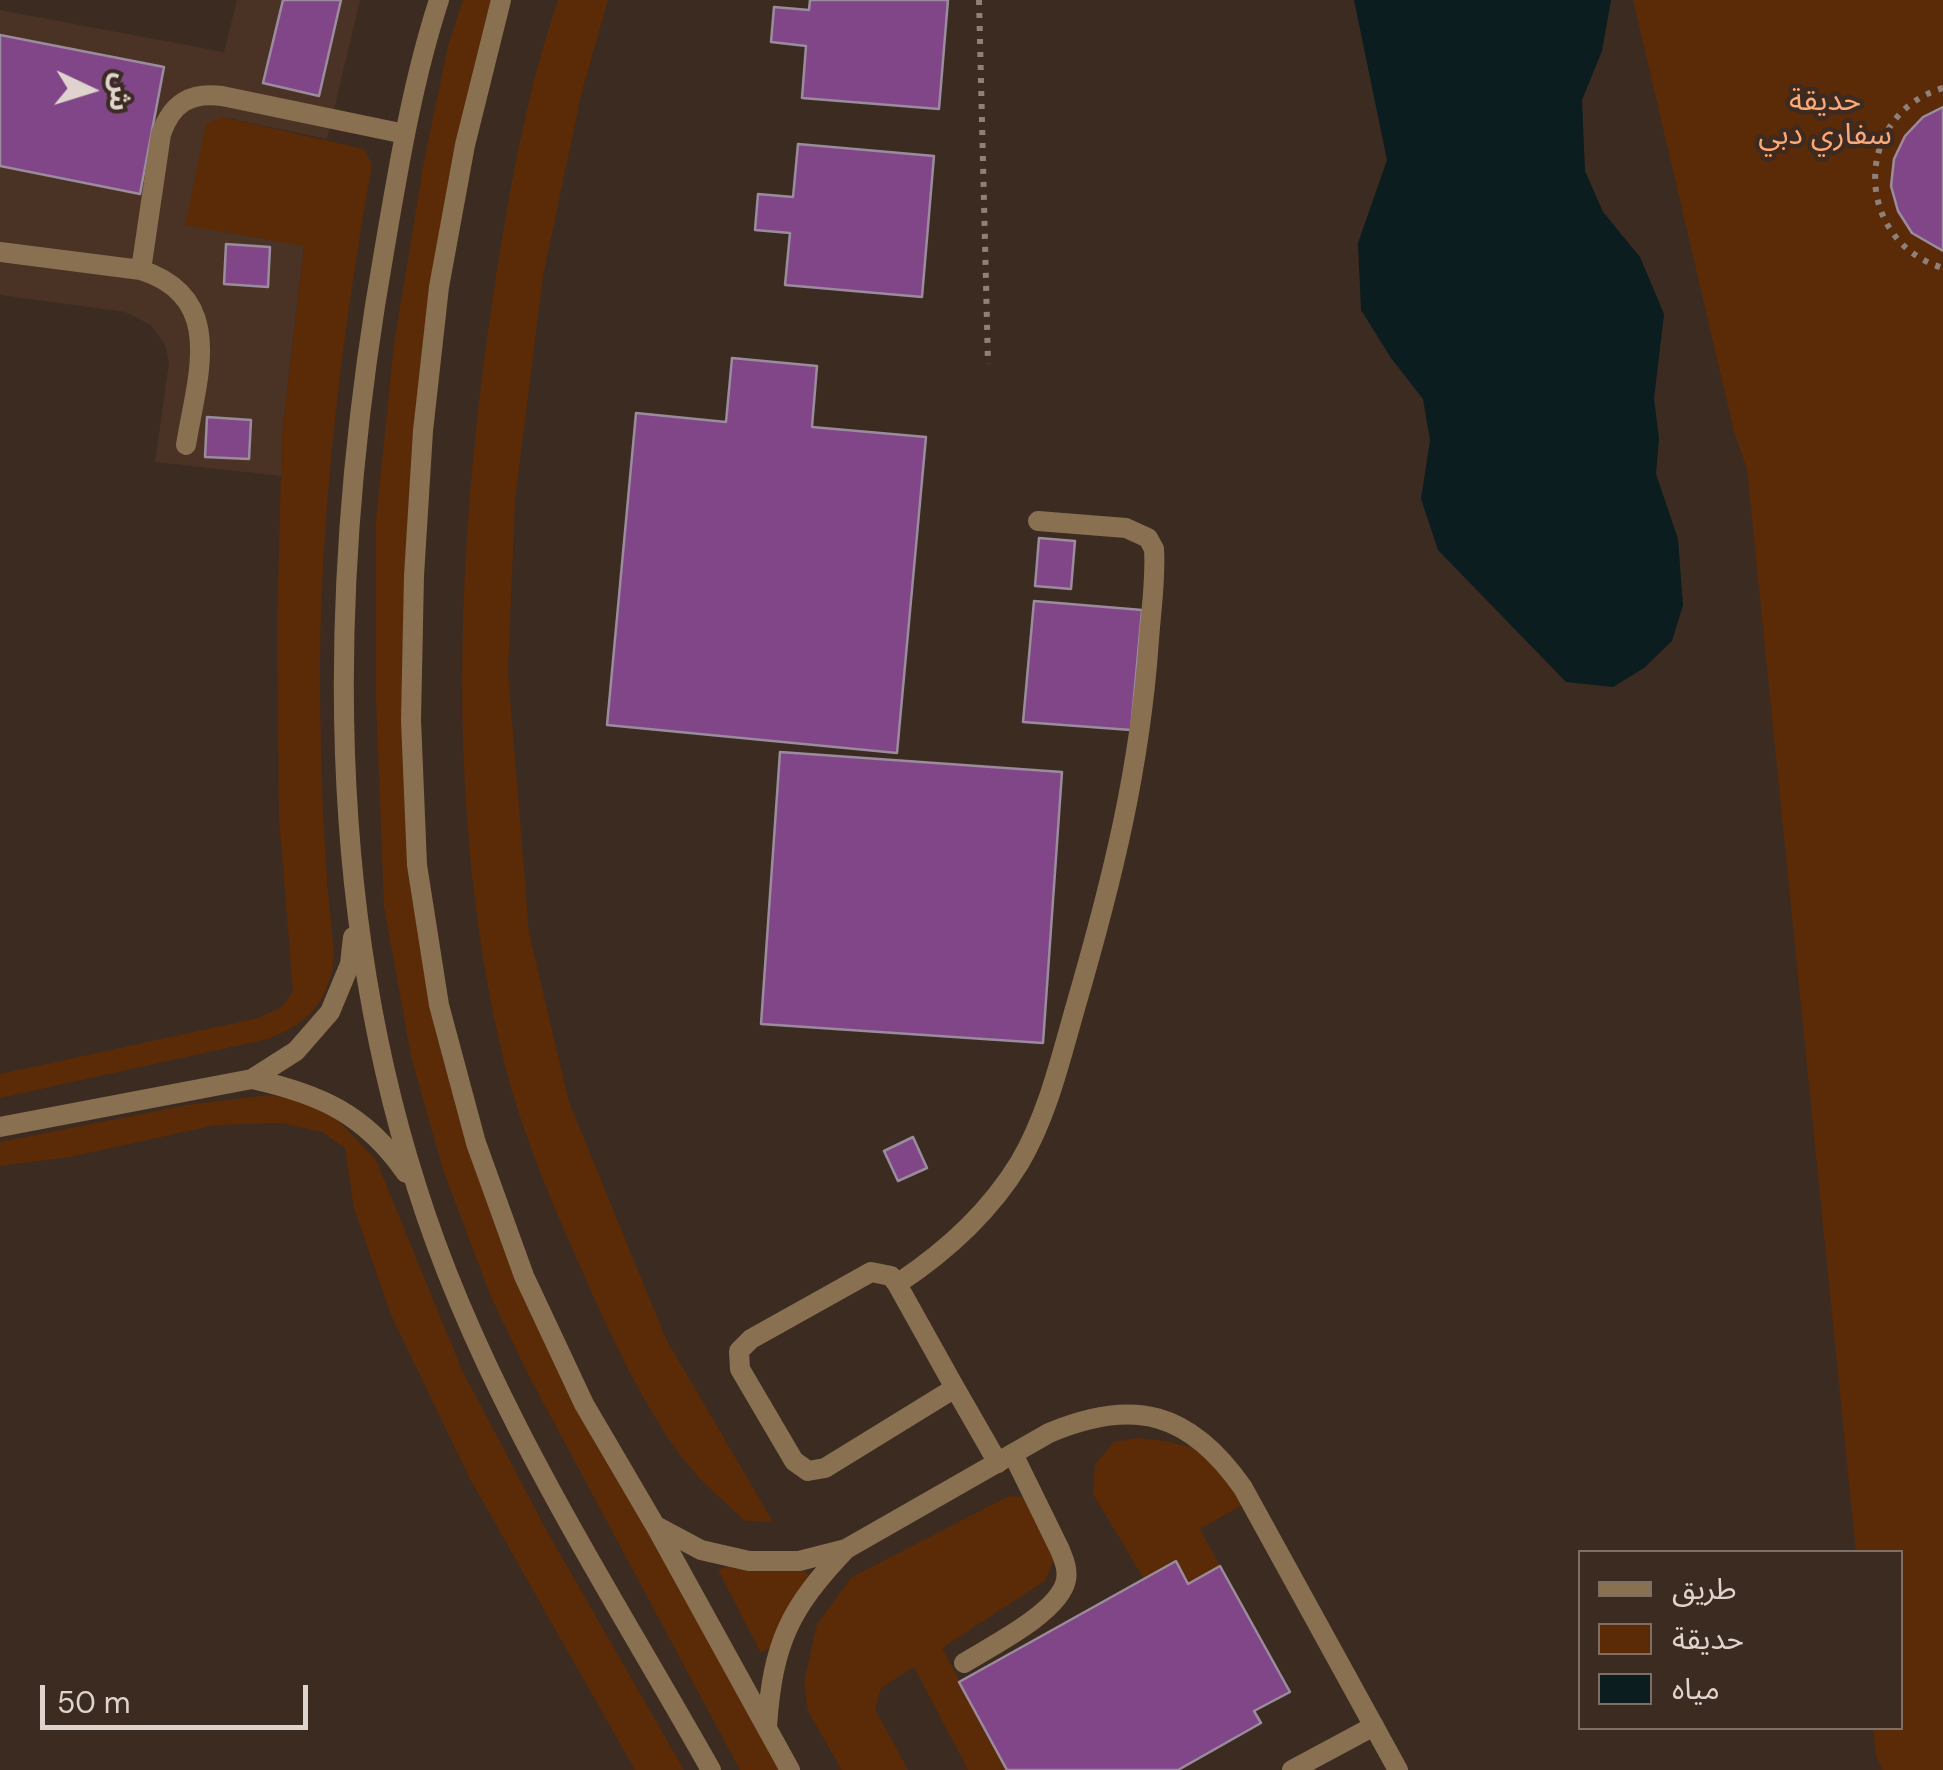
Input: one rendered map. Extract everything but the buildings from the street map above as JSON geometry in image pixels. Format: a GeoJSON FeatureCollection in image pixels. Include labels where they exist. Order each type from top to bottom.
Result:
{"type":"FeatureCollection","features":[{"type":"Feature","properties":{"kind":"street"},"geometry":{"type":"LineString","coordinates":[[439,0],[404,134],[356,442],[346,598],[345,754],[356,910],[380,1051],[417,1188],[460,1304],[512,1416],[711,1770]]}},
{"type":"Feature","properties":{"kind":"street"},"geometry":{"type":"LineString","coordinates":[[501,0],[464,145],[439,288],[423,431],[414,576],[411,702],[417,865],[439,1005],[476,1142],[524,1276],[584,1404],[790,1770]]}},
{"type":"Feature","properties":{"kind":"street"},"geometry":{"type":"LineString","coordinates":[[141,270],[161,134],[168,114],[182,100],[202,93],[222,96],[404,134]]}},
{"type":"Feature","properties":{"kind":"street"},"geometry":{"type":"LineString","coordinates":[[0,252],[141,270],[162,277],[180,290],[194,308],[200,329],[186,445]]}},
{"type":"Feature","properties":{"kind":"street"},"geometry":{"type":"LineString","coordinates":[[897,1284],[934,1260],[996,1197],[1021,1160],[1040,1120],[1103,910],[1133,783],[1145,685],[1154,549],[1148,538],[1126,528],[1038,521]]}},
{"type":"Feature","properties":{"kind":"street"},"geometry":{"type":"LineString","coordinates":[[0,1126],[252,1079],[296,1052],[330,1012],[350,964],[356,910]]}},
{"type":"Feature","properties":{"kind":"street"},"geometry":{"type":"LineString","coordinates":[[252,1079],[302,1090],[348,1112],[388,1146],[417,1188]]}},
{"type":"Feature","properties":{"kind":"street"},"geometry":{"type":"LineString","coordinates":[[955,1388],[825,1468],[808,1471],[794,1461],[740,1369],[740,1351],[751,1338],[861,1276],[881,1272],[897,1284],[955,1388],[1006,1459],[1066,1566],[1066,1582],[1059,1598],[964,1663]]}},
{"type":"Feature","properties":{"kind":"street"},"geometry":{"type":"LineString","coordinates":[[656,1526],[700,1550],[748,1561],[798,1561],[846,1549],[1084,1418],[1120,1413],[1158,1418],[1192,1433],[1221,1456],[1243,1488],[1398,1770]]}},
{"type":"Feature","properties":{"kind":"street"},"geometry":{"type":"LineString","coordinates":[[767,1728],[770,1678],[786,1629],[811,1586],[846,1549]]}},
{"type":"Feature","properties":{"kind":"street"},"geometry":{"type":"LineString","coordinates":[[1292,1770],[1374,1726]]}},
{"type":"Feature","properties":{"kind":"path"},"geometry":{"type":"LineString","coordinates":[[979,0],[988,364]]}},
{"type":"Feature","properties":{"kind":"path"},"geometry":{"type":"LineString","coordinates":[[1943,88],[1911,104],[1895,119],[1879,149],[1874,183],[1878,205],[1894,235],[1918,258],[1943,268]]}},
{"type":"Feature","properties":{"kind":"shaded area"},"geometry":{"type":"Polygon","coordinates":[[[237,0],[360,0],[327,139],[222,117],[185,224],[304,245],[282,434],[281,476],[155,462],[169,363],[165,345],[151,325],[125,312],[0,295],[0,10],[224,52],[237,0]]]}},
{"type":"Feature","properties":{"kind":"green space"},"geometry":{"type":"Polygon","coordinates":[[[463,0],[496,0],[470,93],[412,528],[424,943],[521,1268],[784,1770],[740,1770],[529,1376],[491,1297],[443,1170],[411,1056],[384,906],[376,698],[376,520],[394,344],[424,161],[448,46],[463,0]]]}},
{"type":"Feature","properties":{"kind":"green space"},"geometry":{"type":"Polygon","coordinates":[[[558,0],[608,0],[582,91],[543,276],[515,500],[508,671],[529,933],[569,1102],[666,1339],[773,1522],[745,1521],[699,1478],[662,1428],[632,1377],[530,1145],[505,1065],[485,971],[472,874],[462,678],[471,482],[481,385],[512,180],[558,0]]]}},
{"type":"Feature","properties":{"kind":"green space","name":"حديقة سفاري دبي"},"geometry":{"type":"Polygon","coordinates":[[[1633,0],[1943,0],[1943,1770],[1883,1770],[1876,1756],[1873,1730],[1903,1730],[1903,1550],[1856,1550],[1747,469],[1734,431],[1633,0]]]}},
{"type":"Feature","properties":{"kind":"green space"},"geometry":{"type":"Polygon","coordinates":[[[222,117],[364,149],[372,164],[336,411],[325,536],[320,661],[332,971],[323,996],[310,1014],[268,1039],[0,1098],[0,1074],[258,1018],[282,1007],[293,991],[279,819],[277,629],[282,434],[304,246],[185,225],[206,124],[222,117]]]}},
{"type":"Feature","properties":{"kind":"green space"},"geometry":{"type":"Polygon","coordinates":[[[269,1095],[304,1101],[336,1118],[376,1160],[462,1370],[548,1533],[684,1770],[635,1770],[469,1477],[391,1315],[354,1208],[345,1148],[322,1132],[282,1123],[216,1125],[70,1157],[0,1166],[0,1142],[187,1105],[269,1095]]]}},
{"type":"Feature","properties":{"kind":"green space"},"geometry":{"type":"Polygon","coordinates":[[[1138,1438],[1198,1449],[1251,1500],[1200,1529],[1220,1566],[1188,1584],[1176,1562],[1144,1579],[1093,1494],[1095,1464],[1114,1442],[1138,1438]]]}},
{"type":"Feature","properties":{"kind":"green space"},"geometry":{"type":"Polygon","coordinates":[[[1009,1496],[1032,1498],[1057,1549],[1046,1580],[942,1648],[1007,1770],[968,1770],[914,1667],[881,1688],[875,1709],[908,1770],[842,1770],[808,1711],[804,1681],[817,1624],[852,1577],[1009,1496]]]}},
{"type":"Feature","properties":{"kind":"green space"},"geometry":{"type":"Polygon","coordinates":[[[732,1564],[803,1569],[810,1577],[775,1645],[761,1653],[718,1570],[732,1564]]]}},
{"type":"Feature","properties":{"kind":"water"},"geometry":{"type":"Polygon","coordinates":[[[1354,0],[1611,0],[1602,51],[1582,100],[1585,171],[1603,212],[1640,257],[1664,314],[1654,399],[1659,438],[1656,474],[1678,539],[1683,605],[1672,641],[1644,668],[1613,687],[1566,682],[1438,550],[1421,499],[1430,440],[1423,399],[1361,310],[1358,243],[1387,160],[1354,0]]]}}]}
